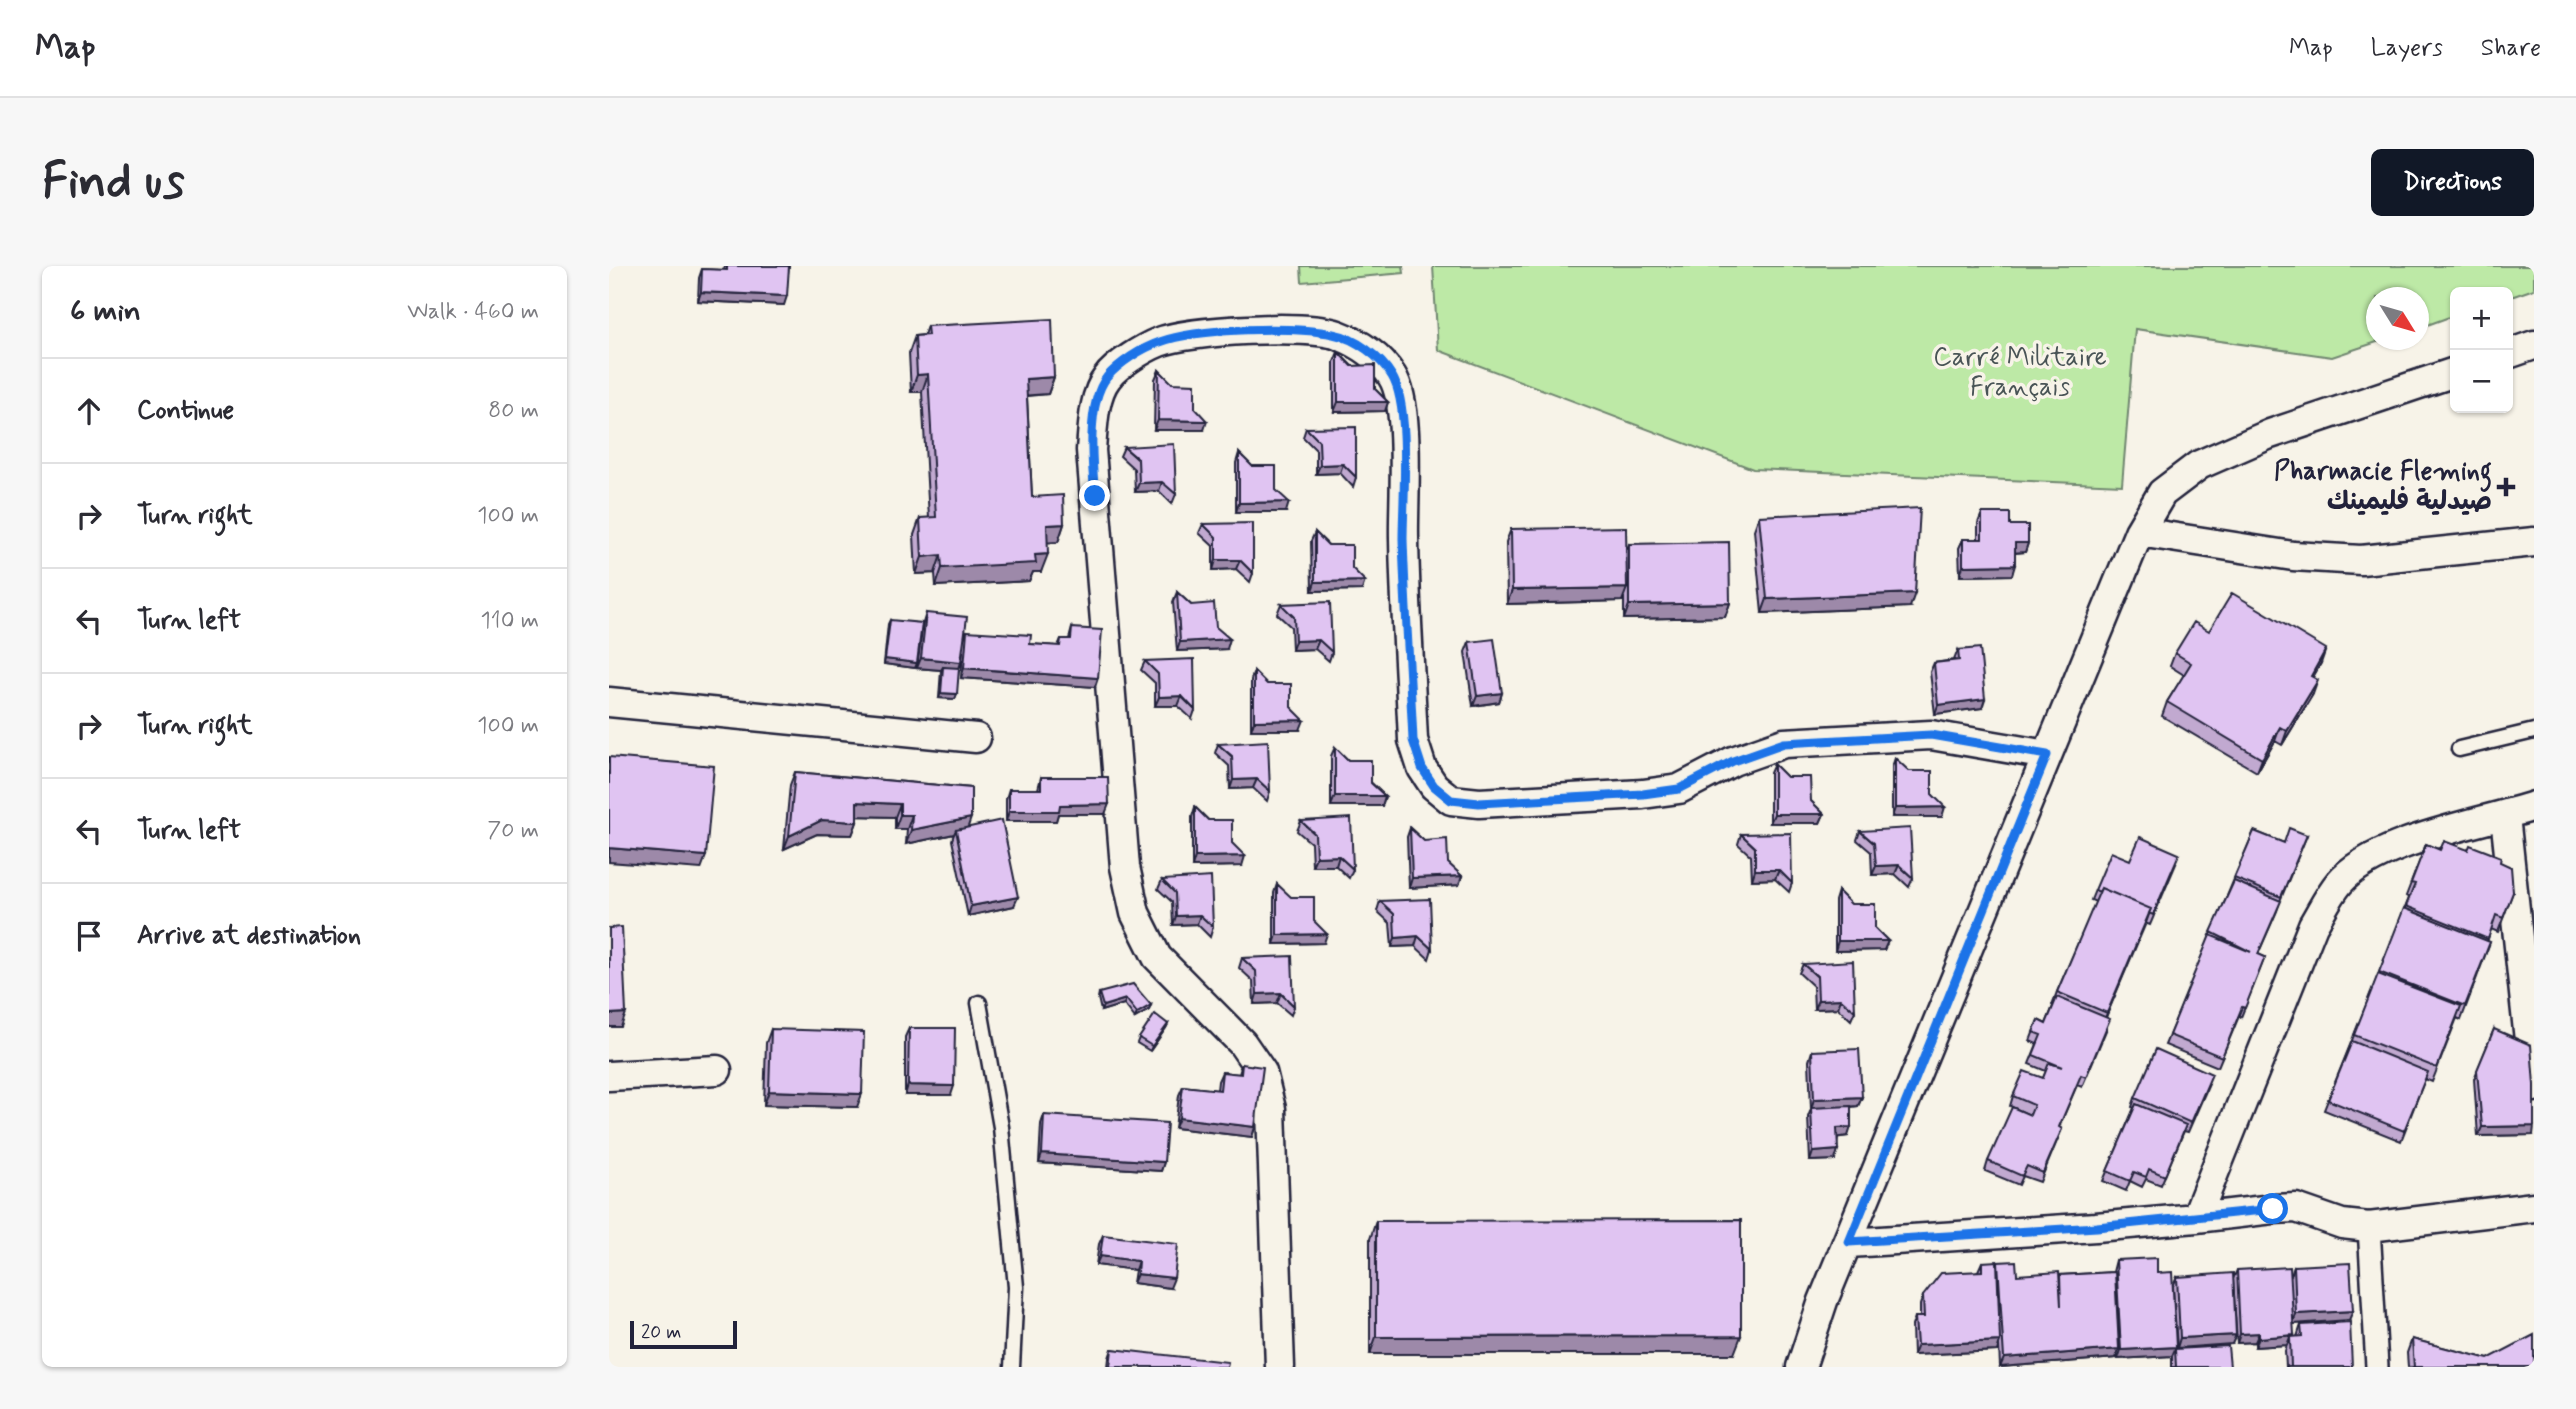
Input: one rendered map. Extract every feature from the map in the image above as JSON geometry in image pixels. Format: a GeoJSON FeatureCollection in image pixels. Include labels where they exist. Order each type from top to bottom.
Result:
{"type":"FeatureCollection","features":[{"type":"Feature","properties":{"kind":"street"},"geometry":{"type":"LineString","coordinates":[[1280,1367],[1272,1109],[1262,1072],[1242,1042],[1157,957],[1135,914],[1125,867],[1091,450],[1094,411],[1106,378],[1130,358],[1159,342],[1201,332],[1290,330],[1335,334],[1359,345],[1378,359],[1393,377],[1403,403],[1403,540],[1413,740],[1422,768],[1434,786],[1451,800],[1479,803],[1643,794],[1679,789],[1733,761],[1784,743],[1931,735],[2047,755]]}},
{"type":"Feature","properties":{"kind":"street"},"geometry":{"type":"LineString","coordinates":[[2513,352],[2534,345]]}},
{"type":"Feature","properties":{"kind":"street"},"geometry":{"type":"LineString","coordinates":[[1801,1367],[1823,1301],[2139,532],[2162,493],[2199,465],[2270,434],[2450,374]]}},
{"type":"Feature","properties":{"kind":"street"},"geometry":{"type":"LineString","coordinates":[[2139,532],[2293,556],[2361,560],[2534,542]]}},
{"type":"Feature","properties":{"kind":"street"},"geometry":{"type":"LineString","coordinates":[[609,702],[976,738]]}},
{"type":"Feature","properties":{"kind":"street"},"geometry":{"type":"LineString","coordinates":[[2196,1218],[2313,925],[2339,883],[2372,857],[2415,839],[2534,806]]}},
{"type":"Feature","properties":{"kind":"street"},"geometry":{"type":"LineString","coordinates":[[2505,816],[2533,1057],[2534,1087]]}},
{"type":"Feature","properties":{"kind":"street"},"geometry":{"type":"LineString","coordinates":[[609,1076],[717,1070]]}},
{"type":"Feature","properties":{"kind":"street"},"geometry":{"type":"LineString","coordinates":[[1849,1242],[2097,1227],[2296,1208],[2342,1224],[2369,1227],[2534,1207]]}},
{"type":"Feature","properties":{"kind":"street"},"geometry":{"type":"LineString","coordinates":[[2369,1227],[2377,1367]]}},
{"type":"Feature","properties":{"kind":"lane"},"geometry":{"type":"LineString","coordinates":[[2459,749],[2534,731]]}},
{"type":"Feature","properties":{"kind":"lane"},"geometry":{"type":"LineString","coordinates":[[979,1003],[1001,1127],[1016,1287],[1012,1367]]}},
{"type":"Feature","properties":{"kind":"green space"},"geometry":{"type":"Polygon","coordinates":[[[1301,266],[1403,266],[1404,273],[1302,282],[1301,266]]]}},
{"type":"Feature","properties":{"kind":"green space","name":"Carré Militaire Français"},"geometry":{"type":"Polygon","coordinates":[[[1433,266],[2534,266],[2534,289],[2513,296],[2513,287],[2450,287],[2450,317],[2429,324],[2429,287],[2366,287],[2366,346],[2332,357],[2135,329],[2122,485],[1753,469],[1438,350],[1433,266]]]}},
{"type":"Feature","properties":{"kind":"building"},"geometry":{"type":"Polygon","coordinates":[[[727,266],[789,266],[787,296],[701,292],[702,269],[727,270],[727,266]]]}},
{"type":"Feature","properties":{"kind":"building"},"geometry":{"type":"Polygon","coordinates":[[[1052,319],[1054,377],[1026,379],[1032,497],[1063,495],[1064,524],[1047,525],[1048,554],[1035,555],[1036,563],[942,568],[941,555],[922,557],[920,518],[936,517],[928,374],[917,375],[915,336],[928,335],[927,326],[1052,319]]]}},
{"type":"Feature","properties":{"kind":"building"},"geometry":{"type":"Polygon","coordinates":[[[1338,352],[1351,366],[1375,365],[1375,389],[1388,402],[1338,402],[1338,352]]]}},
{"type":"Feature","properties":{"kind":"building"},"geometry":{"type":"Polygon","coordinates":[[[1159,370],[1172,383],[1195,384],[1195,408],[1207,421],[1158,420],[1159,370]]]}},
{"type":"Feature","properties":{"kind":"building"},"geometry":{"type":"Polygon","coordinates":[[[1356,427],[1356,477],[1343,464],[1320,465],[1319,441],[1306,428],[1356,427]]]}},
{"type":"Feature","properties":{"kind":"building"},"geometry":{"type":"Polygon","coordinates":[[[1174,444],[1176,494],[1162,482],[1139,483],[1138,459],[1124,447],[1174,444]]]}},
{"type":"Feature","properties":{"kind":"building"},"geometry":{"type":"Polygon","coordinates":[[[1239,453],[1252,466],[1276,466],[1276,490],[1289,502],[1239,503],[1239,453]]]}},
{"type":"Feature","properties":{"kind":"building"},"geometry":{"type":"Polygon","coordinates":[[[1920,508],[1915,593],[1767,599],[1759,516],[1920,508]]]}},
{"type":"Feature","properties":{"kind":"building"},"geometry":{"type":"Polygon","coordinates":[[[1982,513],[2010,513],[2010,525],[2028,525],[2028,543],[2015,543],[2015,565],[1963,566],[1963,539],[1982,539],[1982,513]]]}},
{"type":"Feature","properties":{"kind":"building"},"geometry":{"type":"Polygon","coordinates":[[[1253,523],[1253,573],[1240,560],[1216,560],[1216,537],[1203,524],[1253,523]]]}},
{"type":"Feature","properties":{"kind":"building"},"geometry":{"type":"Polygon","coordinates":[[[1626,527],[1627,588],[1512,590],[1511,529],[1626,527]]]}},
{"type":"Feature","properties":{"kind":"building"},"geometry":{"type":"Polygon","coordinates":[[[1315,532],[1328,545],[1352,545],[1352,568],[1365,581],[1315,582],[1315,532]]]}},
{"type":"Feature","properties":{"kind":"building"},"geometry":{"type":"Polygon","coordinates":[[[1729,542],[1730,603],[1629,605],[1629,544],[1729,542]]]}},
{"type":"Feature","properties":{"kind":"building"},"geometry":{"type":"Polygon","coordinates":[[[1177,592],[1191,605],[1214,603],[1216,627],[1230,639],[1180,642],[1177,592]]]}},
{"type":"Feature","properties":{"kind":"building"},"geometry":{"type":"Polygon","coordinates":[[[2232,593],[2326,649],[2311,676],[2318,680],[2287,731],[2280,727],[2262,759],[2167,702],[2191,663],[2175,653],[2194,622],[2209,631],[2232,593]]]}},
{"type":"Feature","properties":{"kind":"building"},"geometry":{"type":"Polygon","coordinates":[[[1330,602],[1332,652],[1319,640],[1295,641],[1294,617],[1281,604],[1330,602]]]}},
{"type":"Feature","properties":{"kind":"building"},"geometry":{"type":"Polygon","coordinates":[[[926,613],[967,617],[961,662],[921,658],[926,613]]]}},
{"type":"Feature","properties":{"kind":"building"},"geometry":{"type":"Polygon","coordinates":[[[890,620],[922,623],[917,663],[885,659],[890,620]]]}},
{"type":"Feature","properties":{"kind":"building"},"geometry":{"type":"Polygon","coordinates":[[[1072,628],[1102,630],[1098,678],[964,668],[967,631],[1031,635],[1030,644],[1060,646],[1061,639],[1071,639],[1072,628]]]}},
{"type":"Feature","properties":{"kind":"building"},"geometry":{"type":"Polygon","coordinates":[[[1494,639],[1502,693],[1477,696],[1469,642],[1494,639]]]}},
{"type":"Feature","properties":{"kind":"building"},"geometry":{"type":"Polygon","coordinates":[[[1980,648],[1985,699],[1938,705],[1934,663],[1959,660],[1958,650],[1980,648]]]}},
{"type":"Feature","properties":{"kind":"building"},"geometry":{"type":"Polygon","coordinates":[[[1194,659],[1195,710],[1182,696],[1159,697],[1158,674],[1145,661],[1194,659]]]}},
{"type":"Feature","properties":{"kind":"building"},"geometry":{"type":"Polygon","coordinates":[[[943,667],[959,668],[957,694],[941,693],[943,667]]]}},
{"type":"Feature","properties":{"kind":"building"},"geometry":{"type":"Polygon","coordinates":[[[1254,671],[1267,684],[1291,684],[1291,707],[1304,720],[1254,721],[1254,671]]]}},
{"type":"Feature","properties":{"kind":"building"},"geometry":{"type":"Polygon","coordinates":[[[1268,741],[1270,791],[1257,779],[1233,780],[1232,756],[1218,744],[1268,741]]]}},
{"type":"Feature","properties":{"kind":"building"},"geometry":{"type":"Polygon","coordinates":[[[1335,747],[1348,760],[1371,760],[1371,783],[1385,796],[1335,796],[1335,747]]]}},
{"type":"Feature","properties":{"kind":"building"},"geometry":{"type":"Polygon","coordinates":[[[609,757],[714,766],[706,856],[609,848],[609,757]]]}},
{"type":"Feature","properties":{"kind":"building"},"geometry":{"type":"Polygon","coordinates":[[[1895,758],[1909,771],[1932,771],[1932,794],[1945,807],[1895,808],[1895,758]]]}},
{"type":"Feature","properties":{"kind":"building"},"geometry":{"type":"Polygon","coordinates":[[[1774,764],[1787,777],[1810,777],[1811,801],[1824,814],[1774,814],[1774,764]]]}},
{"type":"Feature","properties":{"kind":"building"},"geometry":{"type":"Polygon","coordinates":[[[795,772],[971,788],[971,818],[911,830],[912,815],[900,815],[900,804],[857,802],[857,822],[822,820],[789,836],[795,772]]]}},
{"type":"Feature","properties":{"kind":"building"},"geometry":{"type":"Polygon","coordinates":[[[1041,777],[1108,777],[1109,804],[1060,805],[1059,811],[1009,811],[1009,789],[1041,789],[1041,777]]]}},
{"type":"Feature","properties":{"kind":"building"},"geometry":{"type":"Polygon","coordinates":[[[1195,807],[1208,820],[1232,820],[1232,843],[1245,856],[1195,857],[1195,807]]]}},
{"type":"Feature","properties":{"kind":"building"},"geometry":{"type":"Polygon","coordinates":[[[1351,818],[1353,869],[1339,856],[1316,857],[1315,834],[1301,821],[1351,818]]]}},
{"type":"Feature","properties":{"kind":"building"},"geometry":{"type":"Polygon","coordinates":[[[1002,820],[1018,897],[971,906],[956,830],[1002,820]]]}},
{"type":"Feature","properties":{"kind":"building"},"geometry":{"type":"Polygon","coordinates":[[[1410,828],[1424,841],[1447,839],[1448,863],[1462,876],[1412,878],[1410,828]]]}},
{"type":"Feature","properties":{"kind":"building"},"geometry":{"type":"Polygon","coordinates":[[[1910,828],[1913,878],[1899,865],[1876,866],[1874,843],[1860,831],[1910,828]]]}},
{"type":"Feature","properties":{"kind":"building"},"geometry":{"type":"Polygon","coordinates":[[[2289,828],[2307,835],[2281,897],[2234,878],[2254,831],[2284,843],[2289,828]]]}},
{"type":"Feature","properties":{"kind":"building"},"geometry":{"type":"Polygon","coordinates":[[[1791,833],[1792,883],[1779,870],[1755,870],[1755,847],[1741,834],[1791,833]]]}},
{"type":"Feature","properties":{"kind":"building"},"geometry":{"type":"Polygon","coordinates":[[[2140,837],[2179,854],[2153,915],[2149,913],[2151,909],[2101,888],[2099,892],[2095,890],[2111,852],[2130,860],[2140,837]]]}},
{"type":"Feature","properties":{"kind":"building"},"geometry":{"type":"Polygon","coordinates":[[[2444,841],[2468,850],[2470,845],[2501,857],[2500,862],[2511,867],[2513,892],[2503,918],[2496,915],[2488,939],[2406,906],[2415,884],[2411,883],[2426,844],[2440,850],[2444,841]]]}},
{"type":"Feature","properties":{"kind":"building"},"geometry":{"type":"Polygon","coordinates":[[[1211,877],[1213,927],[1200,915],[1176,916],[1175,893],[1162,880],[1211,877]]]}},
{"type":"Feature","properties":{"kind":"building"},"geometry":{"type":"Polygon","coordinates":[[[2234,881],[2281,901],[2258,954],[2265,957],[2222,1057],[2169,1035],[2210,935],[2251,952],[2211,932],[2234,881]]]}},
{"type":"Feature","properties":{"kind":"building"},"geometry":{"type":"Polygon","coordinates":[[[1277,884],[1291,897],[1314,897],[1314,921],[1327,934],[1277,935],[1277,884]]]}},
{"type":"Feature","properties":{"kind":"building"},"geometry":{"type":"Polygon","coordinates":[[[2101,888],[2151,909],[2107,1013],[2057,992],[2101,888]]]}},
{"type":"Feature","properties":{"kind":"building"},"geometry":{"type":"Polygon","coordinates":[[[1838,891],[1851,904],[1875,904],[1875,928],[1888,941],[1838,941],[1838,891]]]}},
{"type":"Feature","properties":{"kind":"building"},"geometry":{"type":"Polygon","coordinates":[[[1430,899],[1432,949],[1418,936],[1395,938],[1394,914],[1380,901],[1430,899]]]}},
{"type":"Feature","properties":{"kind":"building"},"geometry":{"type":"Polygon","coordinates":[[[2404,908],[2490,942],[2465,1006],[2379,972],[2404,908]]]}},
{"type":"Feature","properties":{"kind":"building"},"geometry":{"type":"Polygon","coordinates":[[[622,927],[626,1013],[609,1014],[609,928],[622,927]]]}},
{"type":"Feature","properties":{"kind":"building"},"geometry":{"type":"Polygon","coordinates":[[[1292,956],[1294,1006],[1281,993],[1257,994],[1256,971],[1242,958],[1292,956]]]}},
{"type":"Feature","properties":{"kind":"building"},"geometry":{"type":"Polygon","coordinates":[[[1853,961],[1855,1011],[1841,999],[1818,1000],[1817,976],[1803,964],[1853,961]]]}},
{"type":"Feature","properties":{"kind":"building"},"geometry":{"type":"Polygon","coordinates":[[[2378,974],[2461,1006],[2437,1068],[2354,1035],[2378,974]]]}},
{"type":"Feature","properties":{"kind":"building"},"geometry":{"type":"Polygon","coordinates":[[[1133,984],[1151,1005],[1137,1013],[1126,999],[1103,1006],[1099,993],[1133,984]]]}},
{"type":"Feature","properties":{"kind":"building"},"geometry":{"type":"Polygon","coordinates":[[[2057,997],[2110,1019],[2086,1077],[2081,1075],[2043,1173],[2027,1166],[2022,1176],[1988,1161],[2012,1107],[2030,1115],[2034,1105],[2013,1096],[2024,1071],[2043,1078],[2049,1063],[2062,1067],[2033,1055],[2041,1035],[2033,1032],[2038,1020],[2046,1024],[2057,997]]]}},
{"type":"Feature","properties":{"kind":"building"},"geometry":{"type":"Polygon","coordinates":[[[1155,1014],[1168,1024],[1152,1046],[1139,1038],[1155,1014]]]}},
{"type":"Feature","properties":{"kind":"building"},"geometry":{"type":"Polygon","coordinates":[[[909,1028],[955,1028],[954,1086],[908,1085],[909,1028]]]}},
{"type":"Feature","properties":{"kind":"building"},"geometry":{"type":"Polygon","coordinates":[[[771,1029],[864,1032],[862,1094],[769,1091],[771,1029]]]}},
{"type":"Feature","properties":{"kind":"building"},"geometry":{"type":"Polygon","coordinates":[[[2494,1029],[2531,1045],[2534,1126],[2482,1127],[2477,1070],[2494,1029]]]}},
{"type":"Feature","properties":{"kind":"building"},"geometry":{"type":"Polygon","coordinates":[[[2352,1041],[2428,1072],[2404,1131],[2328,1100],[2352,1041]]]}},
{"type":"Feature","properties":{"kind":"building"},"geometry":{"type":"Polygon","coordinates":[[[1859,1049],[1862,1097],[1814,1099],[1812,1051],[1859,1049]]]}},
{"type":"Feature","properties":{"kind":"building"},"geometry":{"type":"Polygon","coordinates":[[[2156,1049],[2212,1074],[2191,1123],[2135,1098],[2156,1049]]]}},
{"type":"Feature","properties":{"kind":"building"},"geometry":{"type":"Polygon","coordinates":[[[1242,1064],[1263,1067],[1255,1127],[1179,1118],[1183,1086],[1220,1090],[1222,1072],[1241,1074],[1242,1064]]]}},
{"type":"Feature","properties":{"kind":"building"},"geometry":{"type":"Polygon","coordinates":[[[2136,1104],[2186,1125],[2165,1176],[2149,1169],[2146,1177],[2134,1172],[2130,1181],[2107,1171],[2136,1104]]]}},
{"type":"Feature","properties":{"kind":"building"},"geometry":{"type":"Polygon","coordinates":[[[1851,1106],[1851,1127],[1837,1128],[1838,1150],[1813,1152],[1811,1108],[1851,1106]]]}},
{"type":"Feature","properties":{"kind":"building"},"geometry":{"type":"Polygon","coordinates":[[[1044,1115],[1167,1123],[1164,1162],[1042,1154],[1044,1115]]]}},
{"type":"Feature","properties":{"kind":"building"},"geometry":{"type":"Polygon","coordinates":[[[1741,1220],[1741,1336],[1376,1337],[1376,1221],[1741,1220]]]}},
{"type":"Feature","properties":{"kind":"building"},"geometry":{"type":"Polygon","coordinates":[[[1103,1235],[1178,1244],[1174,1278],[1137,1274],[1138,1261],[1100,1256],[1103,1235]]]}},
{"type":"Feature","properties":{"kind":"building"},"geometry":{"type":"Polygon","coordinates":[[[2157,1258],[2157,1273],[2172,1272],[2176,1347],[2121,1350],[2116,1260],[2157,1258]]]}},
{"type":"Feature","properties":{"kind":"building"},"geometry":{"type":"Polygon","coordinates":[[[1997,1261],[2000,1341],[1917,1345],[1915,1317],[1924,1317],[1923,1296],[1941,1273],[1982,1271],[1982,1262],[1997,1261]]]}},
{"type":"Feature","properties":{"kind":"building"},"geometry":{"type":"Polygon","coordinates":[[[2016,1261],[2017,1275],[2059,1272],[2061,1306],[2060,1275],[2115,1272],[2119,1349],[2004,1358],[1998,1262],[2016,1261]]]}},
{"type":"Feature","properties":{"kind":"building"},"geometry":{"type":"Polygon","coordinates":[[[2350,1263],[2353,1311],[2296,1314],[2294,1266],[2350,1263]]]}},
{"type":"Feature","properties":{"kind":"building"},"geometry":{"type":"Polygon","coordinates":[[[2290,1267],[2294,1335],[2259,1338],[2259,1333],[2240,1334],[2237,1270],[2290,1267]]]}},
{"type":"Feature","properties":{"kind":"building"},"geometry":{"type":"Polygon","coordinates":[[[2233,1273],[2236,1335],[2180,1338],[2177,1277],[2233,1273]]]}},
{"type":"Feature","properties":{"kind":"building"},"geometry":{"type":"Polygon","coordinates":[[[2350,1322],[2352,1367],[2291,1367],[2290,1337],[2302,1336],[2301,1325],[2350,1322]]]}},
{"type":"Feature","properties":{"kind":"building"},"geometry":{"type":"Polygon","coordinates":[[[2534,1335],[2534,1367],[2414,1367],[2412,1339],[2488,1359],[2534,1335]]]}},
{"type":"Feature","properties":{"kind":"building"},"geometry":{"type":"Polygon","coordinates":[[[2228,1346],[2230,1367],[2176,1367],[2175,1349],[2228,1346]]]}},
{"type":"Feature","properties":{"kind":"building"},"geometry":{"type":"Polygon","coordinates":[[[1112,1349],[1228,1362],[1227,1367],[1110,1367],[1112,1349]]]}},
{"type":"Feature","properties":{"kind":"place","name":"Pharmacie Fleming صيدلية فليمينك"},"geometry":{"type":"Point","coordinates":[2506,487]}},
{"type":"Feature","properties":{"kind":"route"},"geometry":{"type":"LineString","coordinates":[[1095,496],[1091,450],[1094,411],[1106,378],[1130,358],[1159,342],[1201,332],[1290,330],[1335,334],[1359,345],[1378,359],[1393,377],[1403,403],[1403,540],[1413,740],[1422,768],[1434,786],[1451,800],[1479,803],[1643,794],[1679,789],[1733,761],[1784,743],[1931,735],[2047,755],[1849,1242],[2097,1227],[2273,1209]]}}]}
